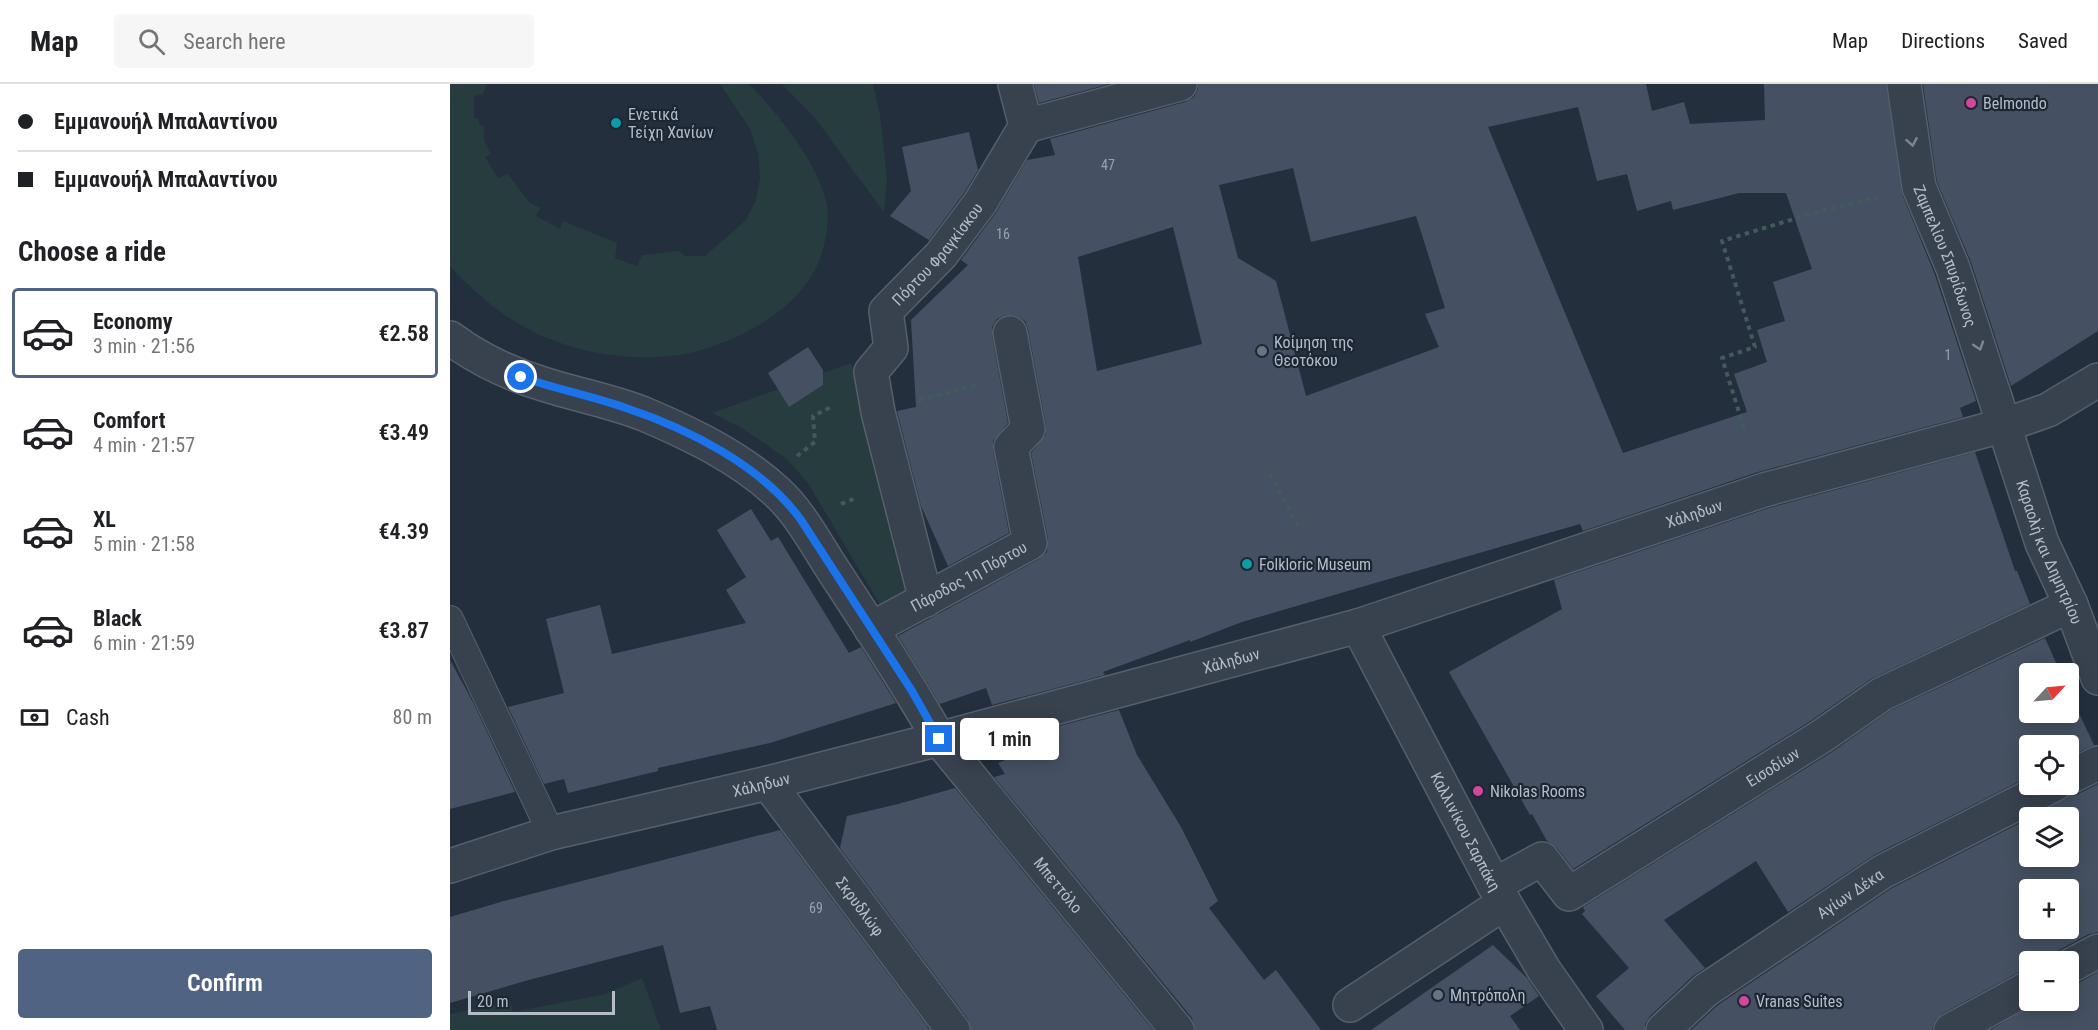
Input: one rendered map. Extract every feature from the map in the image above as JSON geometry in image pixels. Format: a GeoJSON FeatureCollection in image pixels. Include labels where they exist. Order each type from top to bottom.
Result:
{"type":"FeatureCollection","features":[{"type":"Feature","properties":{"kind":"street"},"geometry":{"type":"LineString","coordinates":[[1016,84],[1026,126],[1180,84]]}},
{"type":"Feature","properties":{"kind":"street","name":"Ζαμπελίου Σπυρίδωνος"},"geometry":{"type":"LineString","coordinates":[[1904,84],[1919,186],[1953,268],[2005,425]]}},
{"type":"Feature","properties":{"kind":"street","name":"Πόρτου Φραγκίσκου"},"geometry":{"type":"LineString","coordinates":[[927,600],[878,412],[872,372],[891,348],[886,311],[941,255],[954,238],[980,203],[1026,126]]}},
{"type":"Feature","properties":{"kind":"street","name":"Πάροδος 1η Πόρτου"},"geometry":{"type":"LineString","coordinates":[[872,629],[1030,543],[1011,447],[1028,429],[1010,333]]}},
{"type":"Feature","properties":{"kind":"street","name":"Μπεττόλο"},"geometry":{"type":"LineString","coordinates":[[450,338],[498,367],[545,385],[644,415],[690,435],[741,464],[789,504],[912,691],[939,739],[1177,1030]]}},
{"type":"Feature","properties":{"kind":"street","name":"Χάληδων"},"geometry":{"type":"LineString","coordinates":[[450,866],[551,833],[768,783],[1358,626],[1764,490],[2005,425],[2048,410],[2098,380]]}},
{"type":"Feature","properties":{"kind":"street","name":"Καραολή και Δημητρίου"},"geometry":{"type":"LineString","coordinates":[[2005,425],[2042,543],[2071,605],[2098,678]]}},
{"type":"Feature","properties":{"kind":"street","name":"Εισοδίων"},"geometry":{"type":"LineString","coordinates":[[1499,894],[1542,859],[1569,894],[1822,736],[1882,694],[2071,605]]}},
{"type":"Feature","properties":{"kind":"street","name":"Καλλινίκου Σαρπάκη"},"geometry":{"type":"LineString","coordinates":[[1358,626],[1499,894],[1544,970],[1586,1030]]}},
{"type":"Feature","properties":{"kind":"street"},"geometry":{"type":"LineString","coordinates":[[2079,772],[2098,763]]}},
{"type":"Feature","properties":{"kind":"street","name":"Σκρυδλώφ"},"geometry":{"type":"LineString","coordinates":[[768,783],[953,1030]]}},
{"type":"Feature","properties":{"kind":"street","name":"Αγίων Δέκα"},"geometry":{"type":"LineString","coordinates":[[1663,1030],[1706,990],[1882,872],[2033,795]]}},
{"type":"Feature","properties":{"kind":"street"},"geometry":{"type":"LineString","coordinates":[[1350,1005],[1499,894]]}},
{"type":"Feature","properties":{"kind":"street"},"geometry":{"type":"LineString","coordinates":[[2079,961],[2098,951]]}},
{"type":"Feature","properties":{"kind":"street"},"geometry":{"type":"LineString","coordinates":[[1955,1029],[2019,993]]}},
{"type":"Feature","properties":{"kind":"lane"},"geometry":{"type":"LineString","coordinates":[[450,619],[551,833]]}},
{"type":"Feature","properties":{"kind":"path"},"geometry":{"type":"LineString","coordinates":[[1744,428],[1722,358],[1755,347],[1722,241],[1820,211],[1919,186]]}},
{"type":"Feature","properties":{"kind":"path"},"geometry":{"type":"LineString","coordinates":[[925,398],[1017,375]]}},
{"type":"Feature","properties":{"kind":"path"},"geometry":{"type":"LineString","coordinates":[[815,442],[813,416],[832,406],[843,409]]}},
{"type":"Feature","properties":{"kind":"path"},"geometry":{"type":"LineString","coordinates":[[1270,474],[1298,525]]}},
{"type":"Feature","properties":{"kind":"green space"},"geometry":{"type":"Polygon","coordinates":[[[450,84],[487,84],[483,94],[474,96],[474,118],[478,118],[480,125],[484,126],[484,140],[491,154],[485,157],[498,178],[508,174],[529,202],[540,208],[536,216],[560,229],[563,221],[617,243],[615,258],[637,266],[642,255],[679,251],[685,256],[705,256],[746,220],[756,200],[760,178],[758,153],[750,129],[720,84],[749,84],[794,138],[821,184],[826,200],[828,224],[823,249],[815,269],[788,304],[771,318],[731,339],[690,353],[658,357],[604,354],[581,349],[538,334],[501,312],[450,266],[450,84]]]}},
{"type":"Feature","properties":{"kind":"green space"},"geometry":{"type":"Polygon","coordinates":[[[782,84],[873,84],[880,114],[887,180],[884,212],[815,118],[782,84]]]}},
{"type":"Feature","properties":{"kind":"green space"},"geometry":{"type":"Polygon","coordinates":[[[851,363],[913,591],[883,610],[808,483],[787,459],[742,428],[712,413],[851,363]]]}},
{"type":"Feature","properties":{"kind":"green space"},"geometry":{"type":"Polygon","coordinates":[[[642,978],[661,1030],[450,1030],[450,1014],[510,1002],[513,1012],[606,994],[642,978]]]}},
{"type":"Feature","properties":{"kind":"building"},"geometry":{"type":"Polygon","coordinates":[[[1034,84],[1109,84],[1039,103],[1034,84]]]}},
{"type":"Feature","properties":{"kind":"building"},"geometry":{"type":"Polygon","coordinates":[[[1198,84],[1646,84],[1652,111],[1684,102],[1690,124],[1765,120],[1764,84],[1886,84],[1902,194],[1935,275],[1976,401],[1960,408],[1963,417],[1758,472],[1583,531],[1580,524],[1242,622],[1103,672],[1105,675],[992,705],[986,688],[940,704],[898,636],[1039,559],[1047,552],[1048,539],[1031,453],[1046,435],[1046,426],[1028,329],[1025,321],[1017,316],[1006,315],[997,319],[992,327],[1008,423],[993,441],[993,450],[1009,533],[948,566],[921,506],[897,411],[916,407],[911,320],[968,265],[961,260],[995,214],[1027,160],[1055,155],[1050,139],[1185,102],[1194,97],[1198,84]],[[1578,107],[1488,127],[1623,453],[1747,412],[1734,374],[1767,362],[1757,330],[1785,321],[1773,282],[1812,269],[1786,193],[1739,193],[1673,210],[1671,201],[1637,211],[1627,174],[1597,181],[1578,107]],[[1293,168],[1219,185],[1238,258],[1276,281],[1306,396],[1439,347],[1425,314],[1445,308],[1416,216],[1311,242],[1293,168]],[[1173,227],[1078,257],[1097,371],[1202,344],[1173,227]]]}},
{"type":"Feature","properties":{"kind":"building"},"geometry":{"type":"Polygon","coordinates":[[[1923,84],[2098,84],[2098,331],[2011,386],[1971,262],[1937,182],[1923,84]]]}},
{"type":"Feature","properties":{"kind":"building"},"geometry":{"type":"Polygon","coordinates":[[[969,132],[978,170],[929,240],[890,216],[911,191],[902,147],[969,132]]]}},
{"type":"Feature","properties":{"kind":"building"},"geometry":{"type":"Polygon","coordinates":[[[808,347],[823,370],[823,385],[789,407],[768,373],[808,347]]]}},
{"type":"Feature","properties":{"kind":"building"},"geometry":{"type":"Polygon","coordinates":[[[1975,452],[2015,571],[2017,571],[2030,604],[1871,679],[1812,720],[1573,869],[1557,848],[1547,841],[1532,814],[1530,815],[1449,672],[1562,609],[1554,580],[1769,508],[1975,452]]]}},
{"type":"Feature","properties":{"kind":"building"},"geometry":{"type":"Polygon","coordinates":[[[751,509],[771,541],[778,537],[849,653],[861,647],[896,703],[770,743],[658,768],[658,771],[568,793],[564,779],[544,784],[508,707],[564,693],[546,619],[600,605],[612,654],[746,623],[726,590],[746,577],[717,530],[751,509]]]}},
{"type":"Feature","properties":{"kind":"building"},"geometry":{"type":"Polygon","coordinates":[[[2045,638],[2056,663],[2019,663],[2019,723],[2079,723],[2079,713],[2094,745],[2079,752],[2079,735],[2019,735],[2019,782],[1874,855],[1788,912],[1756,861],[1664,920],[1705,968],[1693,976],[1650,1016],[1645,1024],[1645,1030],[1625,1030],[1596,996],[1629,968],[1582,914],[1585,911],[1583,907],[1832,752],[1891,710],[2045,638]]]}},
{"type":"Feature","properties":{"kind":"building"},"geometry":{"type":"Polygon","coordinates":[[[450,660],[474,704],[515,792],[450,809],[450,660]]]}},
{"type":"Feature","properties":{"kind":"building"},"geometry":{"type":"Polygon","coordinates":[[[1119,710],[1137,755],[1181,827],[1218,901],[1209,908],[1264,980],[1276,970],[1321,1030],[1195,1030],[1192,1018],[994,777],[1005,774],[998,763],[1010,758],[1004,741],[1119,710]]]}},
{"type":"Feature","properties":{"kind":"building"},"geometry":{"type":"Polygon","coordinates":[[[2098,784],[2098,932],[2089,934],[2058,951],[2019,951],[2019,972],[1942,1014],[1935,1021],[1932,1030],[1691,1030],[1718,1005],[1892,888],[2019,824],[2019,867],[2079,867],[2079,807],[2050,807],[2068,796],[2079,795],[2098,784]]]}},
{"type":"Feature","properties":{"kind":"building"},"geometry":{"type":"Polygon","coordinates":[[[955,788],[1153,1030],[971,1030],[968,1019],[840,848],[847,816],[955,788]]]}},
{"type":"Feature","properties":{"kind":"building"},"geometry":{"type":"Polygon","coordinates":[[[780,830],[930,1030],[717,1030],[710,1006],[680,1013],[663,945],[450,1003],[450,917],[780,830]]]}},
{"type":"Feature","properties":{"kind":"building"},"geometry":{"type":"Polygon","coordinates":[[[1493,945],[1527,978],[1539,996],[1510,1016],[1520,1030],[1371,1030],[1493,945]]]}},
{"type":"Feature","properties":{"kind":"building"},"geometry":{"type":"Polygon","coordinates":[[[2098,972],[2098,1030],[1990,1030],[2023,1011],[2079,1011],[2079,983],[2098,972]]]}},
{"type":"Feature","properties":{"kind":"place","name":"Belmondo"},"geometry":{"type":"Point","coordinates":[1971,103]}},
{"type":"Feature","properties":{"kind":"place","name":"Ενετικά Τείχη Χανίων"},"geometry":{"type":"Point","coordinates":[616,123]}},
{"type":"Feature","properties":{"kind":"place","name":"Κοίμηση της Θεοτόκου"},"geometry":{"type":"Point","coordinates":[1262,351]}},
{"type":"Feature","properties":{"kind":"place","name":"Folkloric Museum"},"geometry":{"type":"Point","coordinates":[1247,564]}},
{"type":"Feature","properties":{"kind":"place","name":"Nikolas Rooms"},"geometry":{"type":"Point","coordinates":[1478,791]}},
{"type":"Feature","properties":{"kind":"place","name":"Μητρόπολη"},"geometry":{"type":"Point","coordinates":[1438,995]}},
{"type":"Feature","properties":{"kind":"place","name":"Vranas Suites"},"geometry":{"type":"Point","coordinates":[1744,1001]}},
{"type":"Feature","properties":{"kind":"route"},"geometry":{"type":"LineString","coordinates":[[521,377],[628,408],[660,421],[741,464],[777,492],[801,520],[912,691],[939,739]]}}]}
